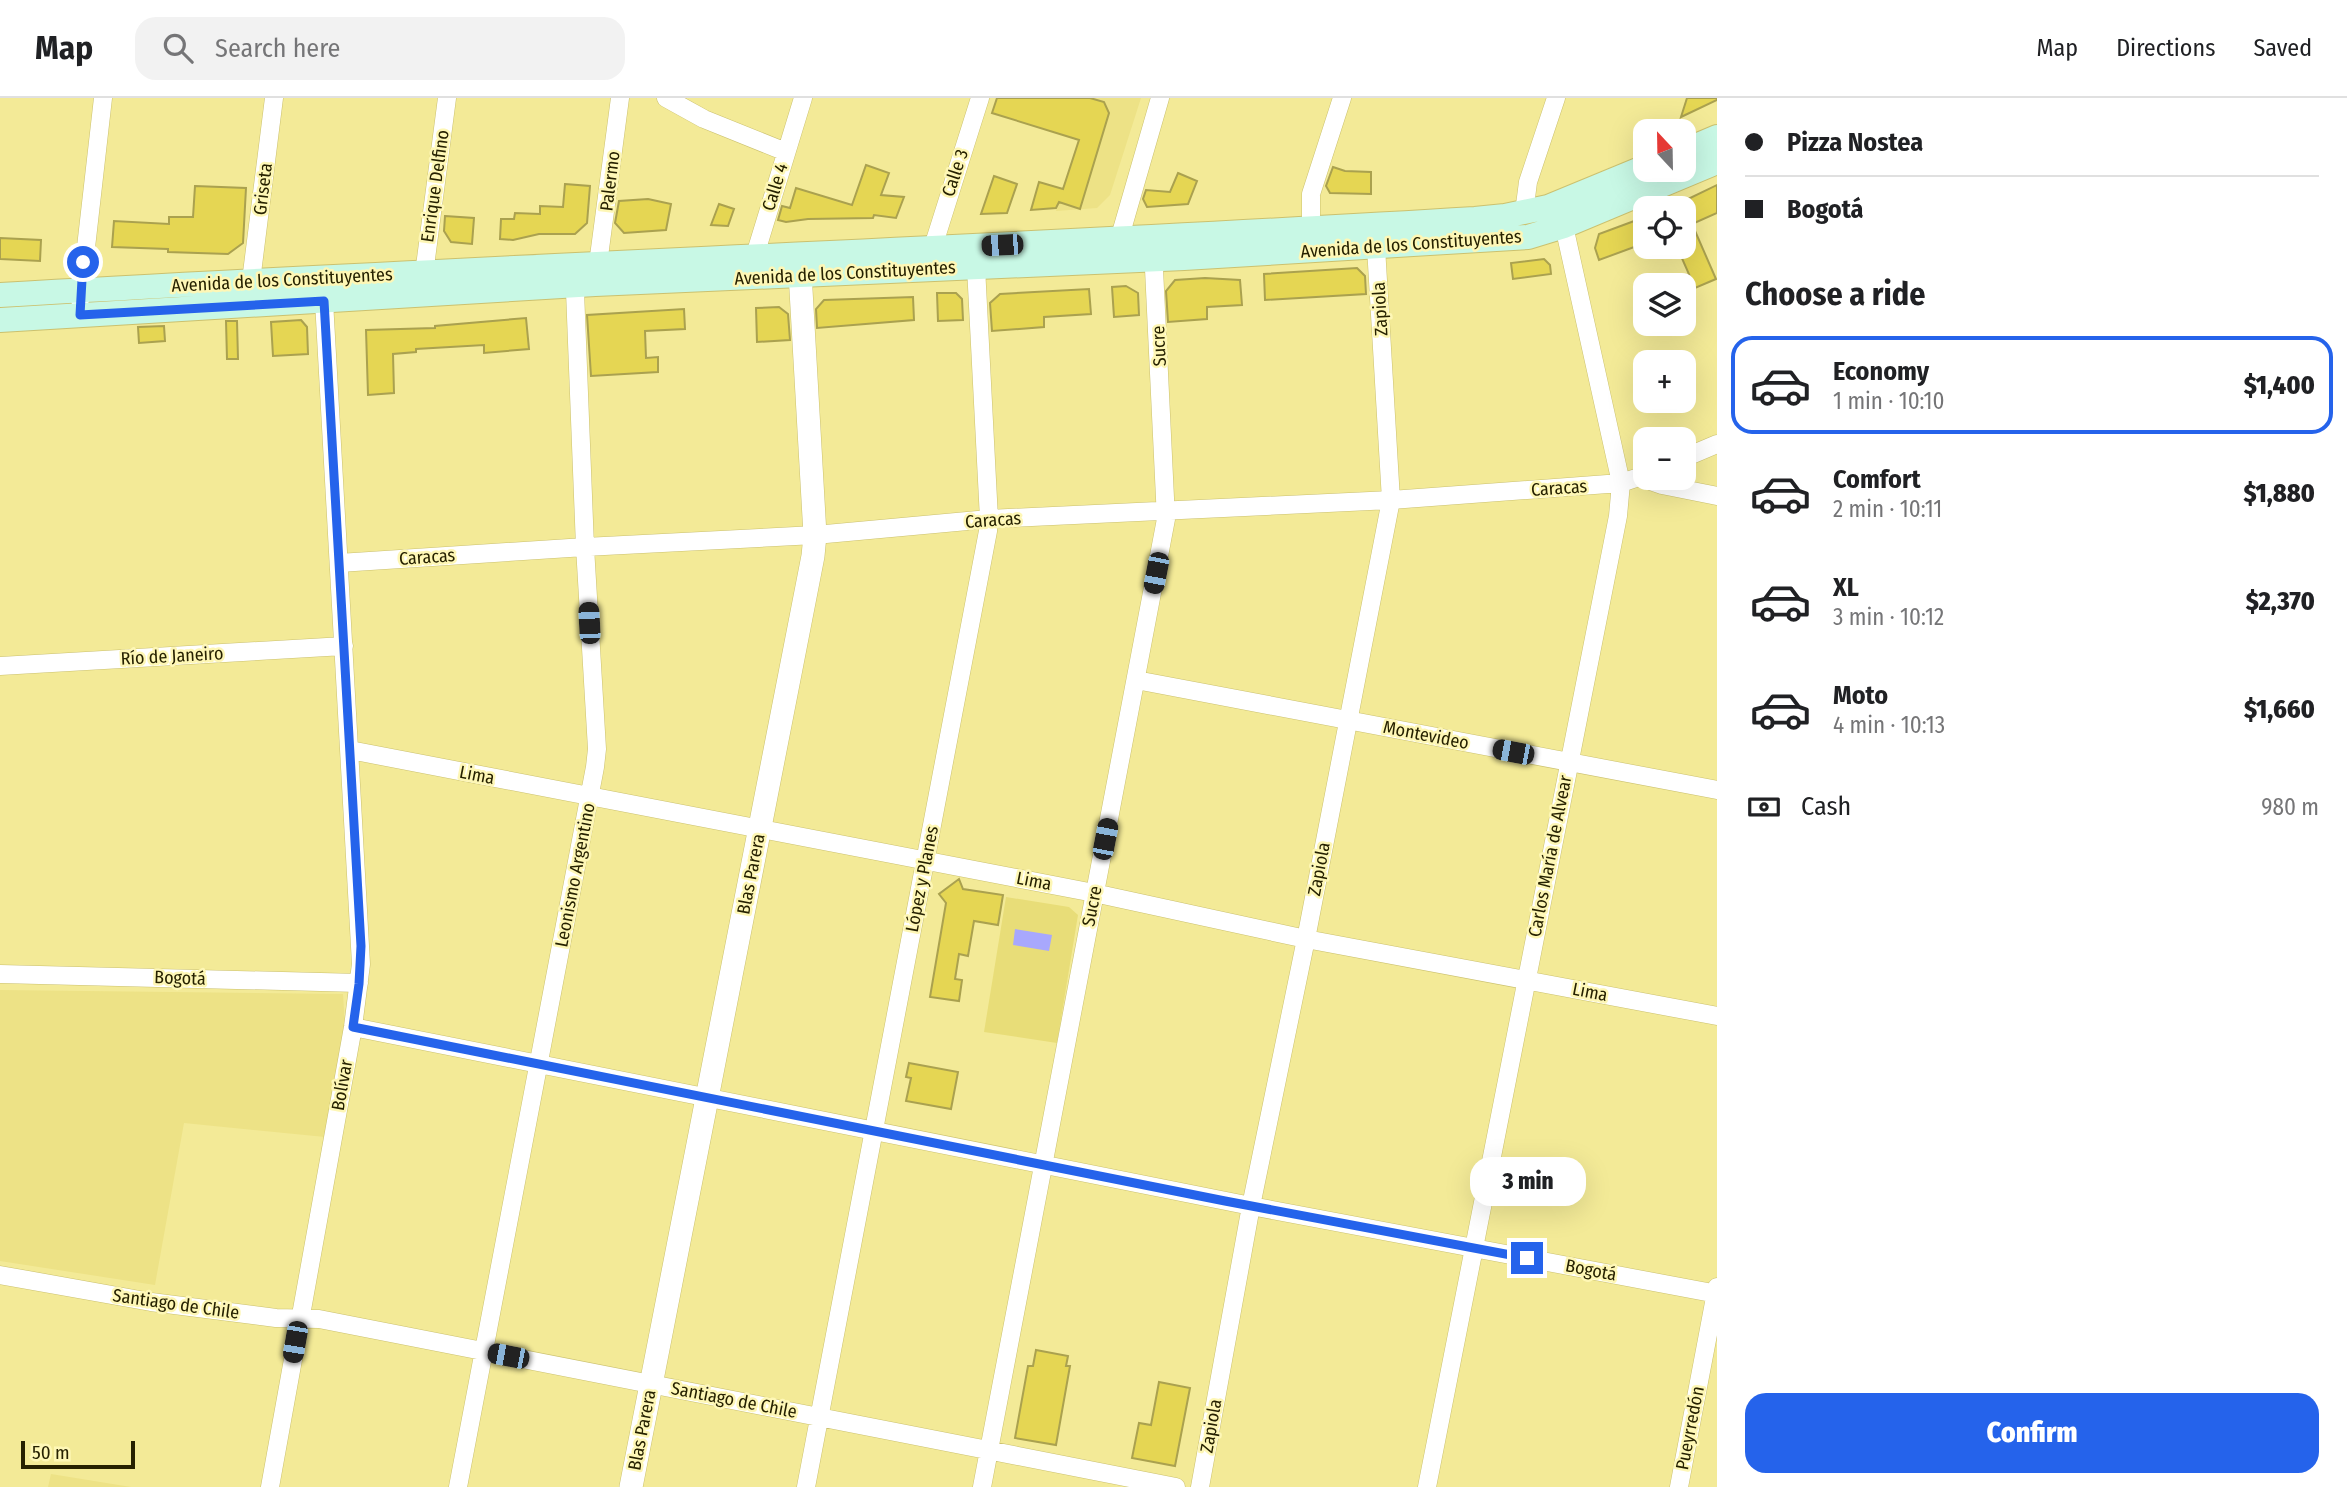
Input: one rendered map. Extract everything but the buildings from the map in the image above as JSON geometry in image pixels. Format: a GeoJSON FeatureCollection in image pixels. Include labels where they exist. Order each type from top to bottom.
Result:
{"type":"FeatureCollection","features":[{"type":"Feature","properties":{"kind":"main road"},"geometry":{"type":"LineString","coordinates":[[1696,146],[1717,137]]}},
{"type":"Feature","properties":{"kind":"main road","name":"Avenida de los Constituyentes"},"geometry":{"type":"LineString","coordinates":[[1311,240],[1377,247],[1528,237],[1564,226],[1717,162]]}},
{"type":"Feature","properties":{"kind":"main road","name":"Avenida de los Constituyentes"},"geometry":{"type":"LineString","coordinates":[[799,265],[932,250],[1119,250],[1311,240],[1524,213],[1548,207],[1633,172]]}},
{"type":"Feature","properties":{"kind":"main road","name":"Avenida de los Constituyentes"},"geometry":{"type":"LineString","coordinates":[[0,320],[576,285],[752,267],[976,267],[1119,250]]}},
{"type":"Feature","properties":{"kind":"main road","name":"Avenida de los Constituyentes"},"geometry":{"type":"LineString","coordinates":[[0,295],[598,264],[752,267]]}},
{"type":"Feature","properties":{"kind":"street"},"geometry":{"type":"LineString","coordinates":[[80,315],[80,290],[103,98]]}},
{"type":"Feature","properties":{"kind":"street","name":"Griseta"},"geometry":{"type":"LineString","coordinates":[[251,281],[274,98]]}},
{"type":"Feature","properties":{"kind":"street","name":"Enrique Delfino"},"geometry":{"type":"LineString","coordinates":[[424,274],[447,98]]}},
{"type":"Feature","properties":{"kind":"street","name":"Palermo"},"geometry":{"type":"LineString","coordinates":[[598,264],[620,98]]}},
{"type":"Feature","properties":{"kind":"street"},"geometry":{"type":"LineString","coordinates":[[666,98],[704,118],[786,152]]}},
{"type":"Feature","properties":{"kind":"street","name":"Calle 4"},"geometry":{"type":"LineString","coordinates":[[752,267],[803,98]]}},
{"type":"Feature","properties":{"kind":"street","name":"Calle 3"},"geometry":{"type":"LineString","coordinates":[[932,250],[980,98]]}},
{"type":"Feature","properties":{"kind":"street"},"geometry":{"type":"LineString","coordinates":[[1119,250],[1160,98]]}},
{"type":"Feature","properties":{"kind":"street"},"geometry":{"type":"LineString","coordinates":[[1311,240],[1311,194],[1342,98]]}},
{"type":"Feature","properties":{"kind":"street"},"geometry":{"type":"LineString","coordinates":[[1524,213],[1528,182],[1556,98]]}},
{"type":"Feature","properties":{"kind":"street","name":"Carlos María de Alvear"},"geometry":{"type":"LineString","coordinates":[[1427,1487],[1618,516],[1621,483],[1564,226]]}},
{"type":"Feature","properties":{"kind":"street","name":"Zapiola"},"geometry":{"type":"LineString","coordinates":[[1199,1487],[1251,1206],[1391,500],[1377,247]]}},
{"type":"Feature","properties":{"kind":"street","name":"Sucre"},"geometry":{"type":"LineString","coordinates":[[982,1487],[1167,510],[1153,249]]}},
{"type":"Feature","properties":{"kind":"street"},"geometry":{"type":"LineString","coordinates":[[576,285],[598,264]]}},
{"type":"Feature","properties":{"kind":"street","name":"Blas Parera"},"geometry":{"type":"LineString","coordinates":[[631,1487],[815,535],[799,265]]}},
{"type":"Feature","properties":{"kind":"street","name":"López y Planes"},"geometry":{"type":"LineString","coordinates":[[806,1487],[989,519],[976,267]]}},
{"type":"Feature","properties":{"kind":"street","name":"Leonismo Argentino"},"geometry":{"type":"LineString","coordinates":[[458,1487],[597,749],[585,547],[576,285]]}},
{"type":"Feature","properties":{"kind":"street","name":"Bolívar"},"geometry":{"type":"LineString","coordinates":[[270,1487],[353,1027],[361,946],[324,301]]}},
{"type":"Feature","properties":{"kind":"street"},"geometry":{"type":"LineString","coordinates":[[1696,453],[1717,444]]}},
{"type":"Feature","properties":{"kind":"street","name":"Caracas"},"geometry":{"type":"LineString","coordinates":[[339,563],[815,535],[989,519],[1391,500],[1621,483],[1633,479]]}},
{"type":"Feature","properties":{"kind":"street"},"geometry":{"type":"LineString","coordinates":[[1687,490],[1717,496]]}},
{"type":"Feature","properties":{"kind":"street","name":"Río de Janeiro"},"geometry":{"type":"LineString","coordinates":[[0,666],[344,646]]}},
{"type":"Feature","properties":{"kind":"street","name":"Montevideo"},"geometry":{"type":"LineString","coordinates":[[1136,680],[1717,790]]}},
{"type":"Feature","properties":{"kind":"street","name":"Lima"},"geometry":{"type":"LineString","coordinates":[[350,750],[1094,893],[1306,939],[1717,1016]]}},
{"type":"Feature","properties":{"kind":"street","name":"Bogotá"},"geometry":{"type":"LineString","coordinates":[[0,974],[359,984]]}},
{"type":"Feature","properties":{"kind":"street","name":"Bogotá"},"geometry":{"type":"LineString","coordinates":[[353,1027],[1251,1206],[1717,1291]]}},
{"type":"Feature","properties":{"kind":"street","name":"Santiago de Chile"},"geometry":{"type":"LineString","coordinates":[[0,1275],[151,1302],[276,1318],[319,1319],[1176,1487]]}},
{"type":"Feature","properties":{"kind":"street","name":"Pueyrredón"},"geometry":{"type":"LineString","coordinates":[[1679,1487],[1717,1291]]}},
{"type":"Feature","properties":{"kind":"shaded area"},"geometry":{"type":"Polygon","coordinates":[[[997,98],[1141,98],[1110,195],[1097,208],[1056,211],[1078,140],[992,113],[997,98]]]}},
{"type":"Feature","properties":{"kind":"shaded area"},"geometry":{"type":"Polygon","coordinates":[[[1006,897],[1069,907],[1078,915],[1057,1043],[984,1032],[1006,897]]]}},
{"type":"Feature","properties":{"kind":"shaded area"},"geometry":{"type":"Polygon","coordinates":[[[0,990],[343,994],[345,1027],[325,1137],[184,1123],[155,1285],[0,1261],[0,990]]]}},
{"type":"Feature","properties":{"kind":"shaded area"},"geometry":{"type":"Polygon","coordinates":[[[51,1474],[131,1487],[48,1487],[51,1474]]]}},
{"type":"Feature","properties":{"kind":"water"},"geometry":{"type":"Polygon","coordinates":[[[1015,929],[1052,935],[1049,951],[1013,945],[1015,929]]]}},
{"type":"Feature","properties":{"kind":"route"},"geometry":{"type":"LineString","coordinates":[[83,262],[80,315],[324,301],[361,946],[353,1027],[1225,1201],[1527,1258]]}}]}
